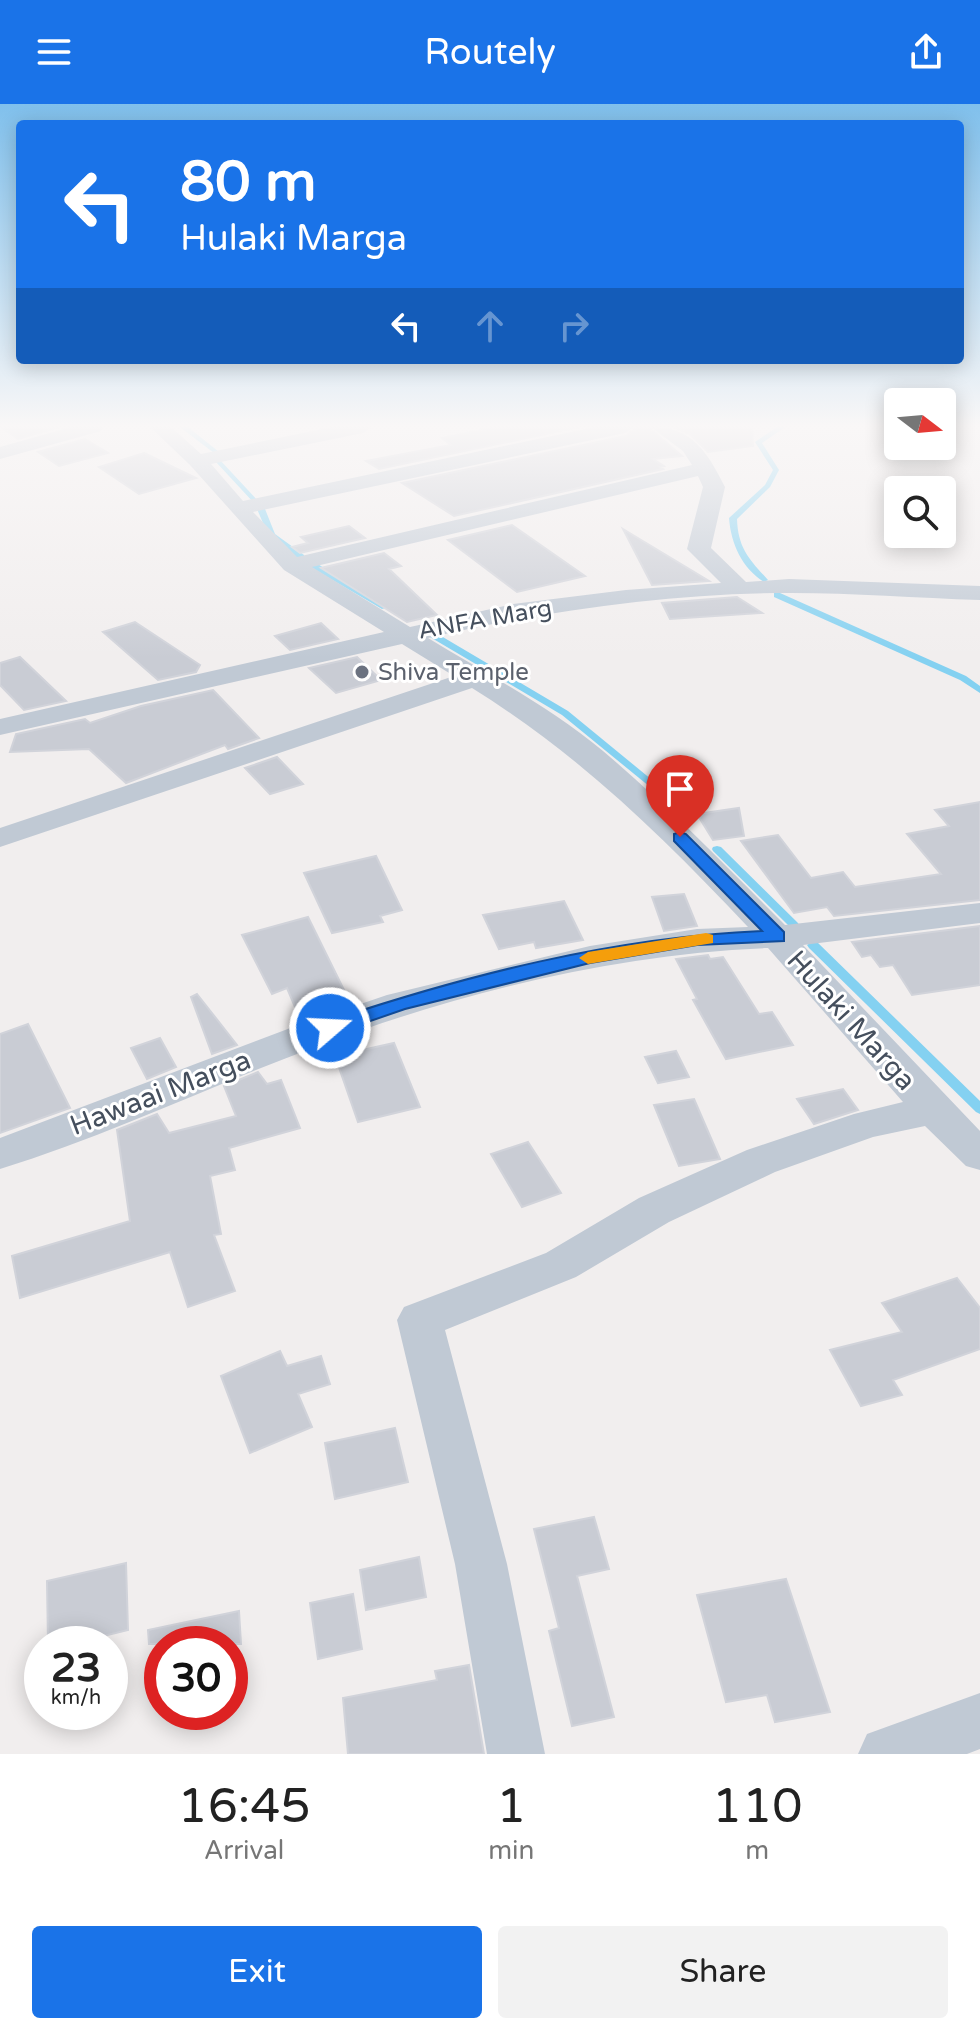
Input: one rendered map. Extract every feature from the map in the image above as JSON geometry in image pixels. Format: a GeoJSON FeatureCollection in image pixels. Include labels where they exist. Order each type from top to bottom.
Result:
{"type":"FeatureCollection","features":[{"type":"Feature","properties":{"kind":"street","name":"Hulaki Marga"},"geometry":{"type":"LineString","coordinates":[[237,504],[263,539],[292,565],[342,599],[406,633],[472,679],[529,711],[591,756],[680,837],[777,937],[933,1110],[980,1155]]}},
{"type":"Feature","properties":{"kind":"street"},"geometry":{"type":"LineString","coordinates":[[241,508],[260,504]]}},
{"type":"Feature","properties":{"kind":"street"},"geometry":{"type":"LineString","coordinates":[[292,565],[552,504]]}},
{"type":"Feature","properties":{"kind":"street"},"geometry":{"type":"LineString","coordinates":[[710,504],[699,549],[739,588]]}},
{"type":"Feature","properties":{"kind":"street","name":"ANFA Marg"},"geometry":{"type":"LineString","coordinates":[[0,727],[513,611],[739,588],[789,586],[980,593]]}},
{"type":"Feature","properties":{"kind":"street"},"geometry":{"type":"LineString","coordinates":[[0,838],[472,679]]}},
{"type":"Feature","properties":{"kind":"street","name":"Hawaai Marga"},"geometry":{"type":"LineString","coordinates":[[0,1154],[306,1036],[400,1004],[590,957],[697,940],[777,937],[980,913]]}},
{"type":"Feature","properties":{"kind":"street"},"geometry":{"type":"LineString","coordinates":[[516,1754],[481,1564],[420,1320],[561,1265],[654,1210],[761,1161],[868,1124],[933,1110]]}},
{"type":"Feature","properties":{"kind":"street"},"geometry":{"type":"LineString","coordinates":[[887,1754],[980,1721]]}},
{"type":"Feature","properties":{"kind":"building"},"geometry":{"type":"Polygon","coordinates":[[[435,504],[507,504],[454,516],[435,504]]]}},
{"type":"Feature","properties":{"kind":"building"},"geometry":{"type":"Polygon","coordinates":[[[512,525],[585,576],[517,592],[448,540],[512,525]]]}},
{"type":"Feature","properties":{"kind":"building"},"geometry":{"type":"Polygon","coordinates":[[[349,526],[365,538],[300,553],[292,547],[308,543],[301,537],[349,526]]]}},
{"type":"Feature","properties":{"kind":"building"},"geometry":{"type":"Polygon","coordinates":[[[623,529],[709,581],[652,585],[623,529]]]}},
{"type":"Feature","properties":{"kind":"building"},"geometry":{"type":"Polygon","coordinates":[[[384,553],[401,566],[389,569],[437,615],[407,622],[321,568],[384,553]]]}},
{"type":"Feature","properties":{"kind":"building"},"geometry":{"type":"Polygon","coordinates":[[[737,597],[762,613],[670,619],[662,603],[737,597]]]}},
{"type":"Feature","properties":{"kind":"building"},"geometry":{"type":"Polygon","coordinates":[[[135,622],[200,665],[196,672],[158,680],[103,632],[135,622]]]}},
{"type":"Feature","properties":{"kind":"building"},"geometry":{"type":"Polygon","coordinates":[[[321,623],[338,639],[290,650],[275,636],[321,623]]]}},
{"type":"Feature","properties":{"kind":"building"},"geometry":{"type":"Polygon","coordinates":[[[20,657],[66,701],[24,710],[0,685],[0,663],[20,657]]]}},
{"type":"Feature","properties":{"kind":"building"},"geometry":{"type":"Polygon","coordinates":[[[357,657],[381,680],[336,693],[309,668],[357,657]]]}},
{"type":"Feature","properties":{"kind":"building"},"geometry":{"type":"Polygon","coordinates":[[[213,690],[259,738],[228,749],[225,745],[126,783],[89,749],[10,752],[16,734],[85,719],[90,723],[141,706],[213,690]]]}},
{"type":"Feature","properties":{"kind":"building"},"geometry":{"type":"Polygon","coordinates":[[[277,757],[303,784],[270,794],[245,768],[277,757]]]}},
{"type":"Feature","properties":{"kind":"building"},"geometry":{"type":"Polygon","coordinates":[[[980,802],[980,900],[834,916],[827,907],[794,913],[741,841],[778,835],[811,878],[843,872],[855,887],[941,874],[907,834],[949,826],[935,810],[980,802]]]}},
{"type":"Feature","properties":{"kind":"building"},"geometry":{"type":"Polygon","coordinates":[[[739,808],[744,836],[713,840],[697,814],[739,808]]]}},
{"type":"Feature","properties":{"kind":"building"},"geometry":{"type":"Polygon","coordinates":[[[376,856],[402,910],[380,916],[383,922],[332,933],[304,873],[376,856]]]}},
{"type":"Feature","properties":{"kind":"building"},"geometry":{"type":"Polygon","coordinates":[[[684,894],[697,926],[664,931],[652,897],[684,894]]]}},
{"type":"Feature","properties":{"kind":"building"},"geometry":{"type":"Polygon","coordinates":[[[564,901],[583,940],[536,948],[534,942],[499,949],[483,915],[564,901]]]}},
{"type":"Feature","properties":{"kind":"building"},"geometry":{"type":"Polygon","coordinates":[[[308,917],[346,994],[295,1007],[287,988],[272,994],[242,935],[308,917]]]}},
{"type":"Feature","properties":{"kind":"building"},"geometry":{"type":"Polygon","coordinates":[[[980,926],[980,985],[912,995],[893,965],[880,967],[871,955],[862,957],[852,942],[980,926]]]}},
{"type":"Feature","properties":{"kind":"building"},"geometry":{"type":"Polygon","coordinates":[[[708,955],[710,959],[723,957],[759,1014],[772,1012],[793,1045],[726,1059],[693,1000],[697,999],[676,959],[708,955]]]}},
{"type":"Feature","properties":{"kind":"building"},"geometry":{"type":"Polygon","coordinates":[[[197,994],[237,1045],[212,1054],[191,997],[197,994]]]}},
{"type":"Feature","properties":{"kind":"building"},"geometry":{"type":"Polygon","coordinates":[[[28,1024],[70,1108],[0,1133],[0,1034],[28,1024]]]}},
{"type":"Feature","properties":{"kind":"building"},"geometry":{"type":"Polygon","coordinates":[[[160,1038],[176,1067],[147,1079],[131,1048],[160,1038]]]}},
{"type":"Feature","properties":{"kind":"building"},"geometry":{"type":"Polygon","coordinates":[[[394,1043],[420,1107],[358,1122],[335,1056],[394,1043]]]}},
{"type":"Feature","properties":{"kind":"building"},"geometry":{"type":"Polygon","coordinates":[[[676,1051],[689,1077],[658,1083],[645,1057],[676,1051]]]}},
{"type":"Feature","properties":{"kind":"building"},"geometry":{"type":"Polygon","coordinates":[[[258,1072],[267,1084],[281,1080],[300,1128],[229,1148],[235,1170],[210,1176],[221,1234],[214,1235],[235,1291],[188,1307],[170,1252],[20,1298],[12,1256],[130,1221],[117,1130],[157,1114],[169,1133],[236,1116],[224,1086],[258,1072]]]}},
{"type":"Feature","properties":{"kind":"building"},"geometry":{"type":"Polygon","coordinates":[[[843,1089],[858,1110],[814,1124],[797,1099],[843,1089]]]}},
{"type":"Feature","properties":{"kind":"building"},"geometry":{"type":"Polygon","coordinates":[[[694,1099],[720,1159],[679,1166],[654,1105],[694,1099]]]}},
{"type":"Feature","properties":{"kind":"building"},"geometry":{"type":"Polygon","coordinates":[[[528,1142],[561,1193],[522,1207],[491,1154],[528,1142]]]}},
{"type":"Feature","properties":{"kind":"building"},"geometry":{"type":"Polygon","coordinates":[[[957,1278],[980,1308],[980,1349],[893,1380],[902,1395],[861,1406],[830,1350],[902,1332],[882,1303],[957,1278]]]}},
{"type":"Feature","properties":{"kind":"building"},"geometry":{"type":"Polygon","coordinates":[[[280,1351],[287,1366],[321,1356],[330,1384],[298,1394],[312,1427],[250,1453],[221,1376],[280,1351]]]}},
{"type":"Feature","properties":{"kind":"building"},"geometry":{"type":"Polygon","coordinates":[[[395,1428],[408,1482],[335,1499],[325,1443],[395,1428]]]}},
{"type":"Feature","properties":{"kind":"building"},"geometry":{"type":"Polygon","coordinates":[[[594,1517],[609,1569],[577,1576],[614,1717],[572,1726],[549,1631],[559,1628],[534,1529],[594,1517]]]}},
{"type":"Feature","properties":{"kind":"building"},"geometry":{"type":"Polygon","coordinates":[[[419,1557],[426,1597],[366,1610],[360,1570],[419,1557]]]}},
{"type":"Feature","properties":{"kind":"building"},"geometry":{"type":"Polygon","coordinates":[[[126,1563],[128,1626],[48,1626],[47,1581],[126,1563]]]}},
{"type":"Feature","properties":{"kind":"building"},"geometry":{"type":"Polygon","coordinates":[[[786,1579],[830,1712],[775,1722],[767,1695],[726,1702],[697,1595],[786,1579]]]}},
{"type":"Feature","properties":{"kind":"building"},"geometry":{"type":"Polygon","coordinates":[[[353,1594],[362,1649],[318,1659],[310,1603],[353,1594]]]}},
{"type":"Feature","properties":{"kind":"building"},"geometry":{"type":"Polygon","coordinates":[[[239,1611],[240,1626],[167,1626],[239,1611]]]}},
{"type":"Feature","properties":{"kind":"building"},"geometry":{"type":"Polygon","coordinates":[[[469,1665],[484,1754],[348,1754],[343,1698],[437,1680],[435,1671],[469,1665]]]}},
{"type":"Feature","properties":{"kind":"waterway"},"geometry":{"type":"LineString","coordinates":[[748,504],[733,518],[735,537],[750,566],[764,580]]}},
{"type":"Feature","properties":{"kind":"waterway"},"geometry":{"type":"LineString","coordinates":[[261,509],[272,535],[301,557]]}},
{"type":"Feature","properties":{"kind":"waterway"},"geometry":{"type":"LineString","coordinates":[[308,562],[385,607]]}},
{"type":"Feature","properties":{"kind":"waterway"},"geometry":{"type":"LineString","coordinates":[[777,595],[963,678],[980,690]]}},
{"type":"Feature","properties":{"kind":"waterway"},"geometry":{"type":"LineString","coordinates":[[433,635],[565,713],[680,807]]}},
{"type":"Feature","properties":{"kind":"waterway"},"geometry":{"type":"LineString","coordinates":[[717,849],[794,925]]}},
{"type":"Feature","properties":{"kind":"waterway"},"geometry":{"type":"LineString","coordinates":[[813,945],[980,1109]]}},
{"type":"Feature","properties":{"kind":"slow traffic"},"geometry":{"type":"LineString","coordinates":[[588,958],[706,939]]}},
{"type":"Feature","properties":{"kind":"place","name":"Shiva Temple"},"geometry":{"type":"Point","coordinates":[362,672]}},
{"type":"Feature","properties":{"kind":"route"},"geometry":{"type":"LineString","coordinates":[[330,1028],[400,1004],[590,957],[697,940],[777,937],[680,837]]}}]}
